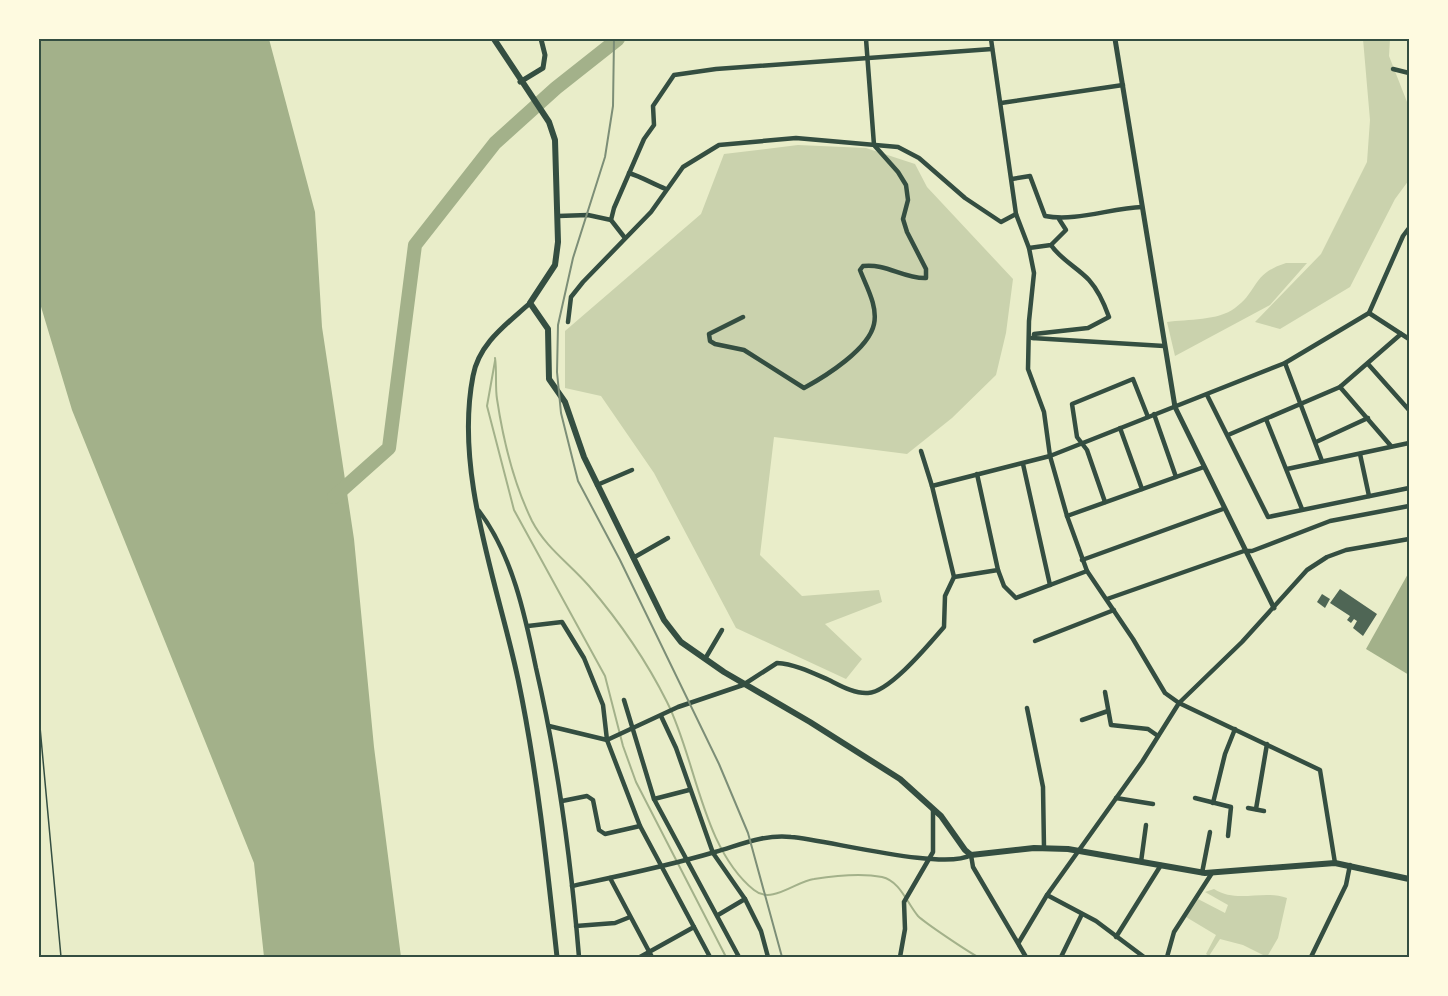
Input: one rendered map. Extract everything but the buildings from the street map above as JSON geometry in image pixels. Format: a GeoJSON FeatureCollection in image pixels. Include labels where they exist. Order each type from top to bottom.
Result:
{"type":"FeatureCollection","features":[{"type":"Feature","properties":{"kind":"main road"},"geometry":{"type":"LineString","coordinates":[[494,39],[520,82],[544,115],[555,140],[558,216],[555,265],[530,303],[548,329],[549,379],[565,402],[576,438],[597,485],[664,620],[681,642],[743,684],[810,722],[900,779],[933,808],[971,855],[1044,848],[1077,851],[1202,873],[1335,863],[1409,879]]}},
{"type":"Feature","properties":{"kind":"street"},"geometry":{"type":"LineString","coordinates":[[520,82],[543,68],[545,55],[541,39]]}},
{"type":"Feature","properties":{"kind":"street"},"geometry":{"type":"LineString","coordinates":[[743,317],[709,334],[710,340],[715,344],[744,350],[804,388],[849,358],[869,337],[875,315],[871,297],[860,270],[863,266],[876,264],[916,278],[926,278],[926,269],[903,219],[908,200],[906,185],[898,172],[874,145],[866,39]]}},
{"type":"Feature","properties":{"kind":"street"},"geometry":{"type":"LineString","coordinates":[[991,39],[1016,214],[1029,248],[1034,273],[1032,338],[1028,369],[1044,412],[1050,456],[1082,560],[1165,693],[1179,703],[1320,770],[1335,863]]}},
{"type":"Feature","properties":{"kind":"street"},"geometry":{"type":"LineString","coordinates":[[1115,39],[1175,407],[1223,509],[1274,608]]}},
{"type":"Feature","properties":{"kind":"street"},"geometry":{"type":"LineString","coordinates":[[610,219],[629,172],[654,125],[653,106],[674,75],[716,69],[992,49]]}},
{"type":"Feature","properties":{"kind":"street"},"geometry":{"type":"LineString","coordinates":[[1393,69],[1409,73]]}},
{"type":"Feature","properties":{"kind":"street"},"geometry":{"type":"LineString","coordinates":[[1001,103],[1123,85]]}},
{"type":"Feature","properties":{"kind":"street"},"geometry":{"type":"LineString","coordinates":[[568,322],[572,297],[651,212],[683,167],[719,146],[796,138],[842,144],[898,147],[919,158],[965,198],[1001,222],[1016,214]]}},
{"type":"Feature","properties":{"kind":"street"},"geometry":{"type":"LineString","coordinates":[[629,172],[641,177],[645,182],[666,189]]}},
{"type":"Feature","properties":{"kind":"street"},"geometry":{"type":"LineString","coordinates":[[1012,179],[1030,176],[1045,216],[1059,219],[1116,208],[1143,207]]}},
{"type":"Feature","properties":{"kind":"street"},"geometry":{"type":"LineString","coordinates":[[558,216],[588,215],[610,219],[625,238]]}},
{"type":"Feature","properties":{"kind":"street"},"geometry":{"type":"LineString","coordinates":[[1029,248],[1051,245],[1066,230],[1059,219]]}},
{"type":"Feature","properties":{"kind":"street"},"geometry":{"type":"LineString","coordinates":[[932,486],[1050,456],[1285,363],[1368,313],[1403,236],[1409,228]]}},
{"type":"Feature","properties":{"kind":"street"},"geometry":{"type":"LineString","coordinates":[[1032,338],[1034,334],[1088,328],[1109,317],[1100,294],[1086,277],[1051,245]]}},
{"type":"Feature","properties":{"kind":"street"},"geometry":{"type":"LineString","coordinates":[[530,303],[496,333],[478,357],[470,403],[469,435],[479,511],[520,692],[539,808],[557,957]]}},
{"type":"Feature","properties":{"kind":"street"},"geometry":{"type":"LineString","coordinates":[[1368,313],[1408,337]]}},
{"type":"Feature","properties":{"kind":"street"},"geometry":{"type":"LineString","coordinates":[[1228,435],[1340,387],[1401,334]]}},
{"type":"Feature","properties":{"kind":"street"},"geometry":{"type":"LineString","coordinates":[[1032,338],[1164,346]]}},
{"type":"Feature","properties":{"kind":"street"},"geometry":{"type":"LineString","coordinates":[[1285,363],[1299,405],[1322,460]]}},
{"type":"Feature","properties":{"kind":"street"},"geometry":{"type":"LineString","coordinates":[[1368,364],[1409,410]]}},
{"type":"Feature","properties":{"kind":"street"},"geometry":{"type":"LineString","coordinates":[[1106,502],[1083,444],[1077,437],[1072,404],[1133,379],[1148,417]]}},
{"type":"Feature","properties":{"kind":"street"},"geometry":{"type":"LineString","coordinates":[[1340,387],[1391,446]]}},
{"type":"Feature","properties":{"kind":"street"},"geometry":{"type":"LineString","coordinates":[[1207,395],[1268,518],[1409,488]]}},
{"type":"Feature","properties":{"kind":"street"},"geometry":{"type":"LineString","coordinates":[[1154,414],[1176,477]]}},
{"type":"Feature","properties":{"kind":"street"},"geometry":{"type":"LineString","coordinates":[[1316,442],[1368,418]]}},
{"type":"Feature","properties":{"kind":"street"},"geometry":{"type":"LineString","coordinates":[[1266,419],[1302,509]]}},
{"type":"Feature","properties":{"kind":"street"},"geometry":{"type":"LineString","coordinates":[[1120,428],[1142,489]]}},
{"type":"Feature","properties":{"kind":"street"},"geometry":{"type":"LineString","coordinates":[[1287,469],[1409,443]]}},
{"type":"Feature","properties":{"kind":"street"},"geometry":{"type":"LineString","coordinates":[[549,726],[609,739],[678,707],[743,684],[777,663],[808,671],[858,693],[871,693],[880,689],[920,655],[944,627],[945,596],[954,577],[921,451]]}},
{"type":"Feature","properties":{"kind":"street"},"geometry":{"type":"LineString","coordinates":[[1360,454],[1369,496]]}},
{"type":"Feature","properties":{"kind":"street"},"geometry":{"type":"LineString","coordinates":[[1023,464],[1050,585]]}},
{"type":"Feature","properties":{"kind":"street"},"geometry":{"type":"LineString","coordinates":[[1067,516],[1204,467]]}},
{"type":"Feature","properties":{"kind":"street"},"geometry":{"type":"LineString","coordinates":[[597,485],[632,470]]}},
{"type":"Feature","properties":{"kind":"street"},"geometry":{"type":"LineString","coordinates":[[977,474],[998,570],[1004,586],[1017,598],[1087,571]]}},
{"type":"Feature","properties":{"kind":"street"},"geometry":{"type":"LineString","coordinates":[[1107,599],[1244,551],[1252,551],[1339,519],[1409,506]]}},
{"type":"Feature","properties":{"kind":"street"},"geometry":{"type":"LineString","coordinates":[[1082,560],[1223,509]]}},
{"type":"Feature","properties":{"kind":"street"},"geometry":{"type":"LineString","coordinates":[[479,511],[491,527],[528,626],[562,801],[579,957]]}},
{"type":"Feature","properties":{"kind":"street"},"geometry":{"type":"LineString","coordinates":[[633,558],[668,538]]}},
{"type":"Feature","properties":{"kind":"street"},"geometry":{"type":"LineString","coordinates":[[1019,942],[1047,895],[1116,798],[1179,703],[1274,608],[1308,570],[1327,557],[1346,550],[1409,539]]}},
{"type":"Feature","properties":{"kind":"street"},"geometry":{"type":"LineString","coordinates":[[954,577],[998,570]]}},
{"type":"Feature","properties":{"kind":"street"},"geometry":{"type":"LineString","coordinates":[[1035,641],[1114,610]]}},
{"type":"Feature","properties":{"kind":"street"},"geometry":{"type":"LineString","coordinates":[[528,626],[562,622],[584,658],[603,705],[609,739],[640,826],[710,957]]}},
{"type":"Feature","properties":{"kind":"street"},"geometry":{"type":"LineString","coordinates":[[705,659],[722,630]]}},
{"type":"Feature","properties":{"kind":"street"},"geometry":{"type":"LineString","coordinates":[[1105,692],[1108,711],[1114,727],[1125,725],[1148,729],[1158,736]]}},
{"type":"Feature","properties":{"kind":"street"},"geometry":{"type":"LineString","coordinates":[[624,700],[654,799],[740,957]]}},
{"type":"Feature","properties":{"kind":"street"},"geometry":{"type":"LineString","coordinates":[[1027,708],[1043,787],[1044,848]]}},
{"type":"Feature","properties":{"kind":"street"},"geometry":{"type":"LineString","coordinates":[[1082,720],[1108,711]]}},
{"type":"Feature","properties":{"kind":"street"},"geometry":{"type":"LineString","coordinates":[[661,716],[676,748],[689,790],[715,853],[745,899],[761,931],[768,957]]}},
{"type":"Feature","properties":{"kind":"street"},"geometry":{"type":"LineString","coordinates":[[1213,803],[1225,754],[1235,729]]}},
{"type":"Feature","properties":{"kind":"street"},"geometry":{"type":"LineString","coordinates":[[1256,809],[1267,744]]}},
{"type":"Feature","properties":{"kind":"street"},"geometry":{"type":"LineString","coordinates":[[654,799],[689,790]]}},
{"type":"Feature","properties":{"kind":"street"},"geometry":{"type":"LineString","coordinates":[[562,801],[588,796],[592,800],[599,830],[605,834],[640,826]]}},
{"type":"Feature","properties":{"kind":"street"},"geometry":{"type":"LineString","coordinates":[[1116,798],[1153,804]]}},
{"type":"Feature","properties":{"kind":"street"},"geometry":{"type":"LineString","coordinates":[[1195,798],[1231,807],[1227,836]]}},
{"type":"Feature","properties":{"kind":"street"},"geometry":{"type":"LineString","coordinates":[[900,957],[905,929],[904,902],[928,857],[933,852],[933,808]]}},
{"type":"Feature","properties":{"kind":"street"},"geometry":{"type":"LineString","coordinates":[[1248,808],[1264,811]]}},
{"type":"Feature","properties":{"kind":"street"},"geometry":{"type":"LineString","coordinates":[[1141,862],[1146,825]]}},
{"type":"Feature","properties":{"kind":"street"},"geometry":{"type":"LineString","coordinates":[[1202,873],[1210,832]]}},
{"type":"Feature","properties":{"kind":"street"},"geometry":{"type":"LineString","coordinates":[[572,886],[715,853],[760,838],[789,836],[928,857],[963,860],[971,855],[973,867],[1026,957]]}},
{"type":"Feature","properties":{"kind":"street"},"geometry":{"type":"LineString","coordinates":[[1116,937],[1161,865]]}},
{"type":"Feature","properties":{"kind":"street"},"geometry":{"type":"LineString","coordinates":[[1311,957],[1346,885],[1350,865]]}},
{"type":"Feature","properties":{"kind":"street"},"geometry":{"type":"LineString","coordinates":[[1167,957],[1178,924],[1212,873]]}},
{"type":"Feature","properties":{"kind":"street"},"geometry":{"type":"LineString","coordinates":[[610,878],[650,954]]}},
{"type":"Feature","properties":{"kind":"street"},"geometry":{"type":"LineString","coordinates":[[1047,895],[1082,914],[1116,937],[1135,955],[1144,957]]}},
{"type":"Feature","properties":{"kind":"street"},"geometry":{"type":"LineString","coordinates":[[717,915],[745,899]]}},
{"type":"Feature","properties":{"kind":"street"},"geometry":{"type":"LineString","coordinates":[[1061,957],[1082,914]]}},
{"type":"Feature","properties":{"kind":"street"},"geometry":{"type":"LineString","coordinates":[[576,926],[615,923],[630,917]]}},
{"type":"Feature","properties":{"kind":"street"},"geometry":{"type":"LineString","coordinates":[[640,957],[650,954],[694,927]]}},
{"type":"Feature","properties":{"kind":"path"},"geometry":{"type":"LineString","coordinates":[[39,716],[61,957]]}},
{"type":"Feature","properties":{"kind":"shaded area"},"geometry":{"type":"Polygon","coordinates":[[[39,39],[269,39],[315,212],[322,327],[354,539],[374,747],[401,957],[264,957],[254,863],[72,410],[39,300],[39,39]]]}},
{"type":"Feature","properties":{"kind":"shaded area"},"geometry":{"type":"Polygon","coordinates":[[[1363,39],[1390,39],[1389,56],[1409,107],[1409,180],[1395,199],[1350,287],[1280,329],[1255,322],[1321,254],[1367,162],[1370,120],[1363,39]]]}},
{"type":"Feature","properties":{"kind":"shaded area"},"geometry":{"type":"Polygon","coordinates":[[[798,145],[866,148],[915,164],[927,187],[1013,279],[1006,333],[996,375],[952,418],[907,454],[774,437],[760,555],[802,596],[879,590],[882,602],[825,624],[862,659],[846,679],[736,628],[654,473],[601,396],[565,388],[565,331],[701,214],[724,154],[798,145]]]}},
{"type":"Feature","properties":{"kind":"shaded area"},"geometry":{"type":"Polygon","coordinates":[[[1286,263],[1307,263],[1270,305],[1175,356],[1167,322],[1202,319],[1228,312],[1248,296],[1266,272],[1286,263]]]}},
{"type":"Feature","properties":{"kind":"shaded area"},"geometry":{"type":"Polygon","coordinates":[[[1409,572],[1409,675],[1366,649],[1409,572]]]}},
{"type":"Feature","properties":{"kind":"shaded area"},"geometry":{"type":"Polygon","coordinates":[[[1214,889],[1232,895],[1268,895],[1287,898],[1278,938],[1267,957],[1243,945],[1220,939],[1209,956],[1206,954],[1216,935],[1186,917],[1198,899],[1225,913],[1228,905],[1205,892],[1214,889]]]}},
{"type":"Feature","properties":{"kind":"waterway"},"geometry":{"type":"LineString","coordinates":[[334,497],[389,448],[415,245],[495,143],[556,88],[618,39]]}},
{"type":"Feature","properties":{"kind":"waterway"},"geometry":{"type":"LineString","coordinates":[[495,358],[497,399],[502,430],[515,477],[532,521],[544,539],[589,586],[611,613],[650,671],[677,725],[711,827],[737,872],[754,890],[768,895],[814,879],[857,875],[888,879],[894,883],[922,920],[978,957]]}},
{"type":"Feature","properties":{"kind":"waterway"},"geometry":{"type":"LineString","coordinates":[[495,361],[487,406],[514,510],[605,676],[623,746],[636,782],[726,957]]}},
{"type":"Feature","properties":{"kind":"railway"},"geometry":{"type":"LineString","coordinates":[[614,39],[613,106],[605,157],[573,258],[558,325],[557,372],[561,413],[578,481],[620,560],[719,764],[748,833],[782,957]]}}]}
